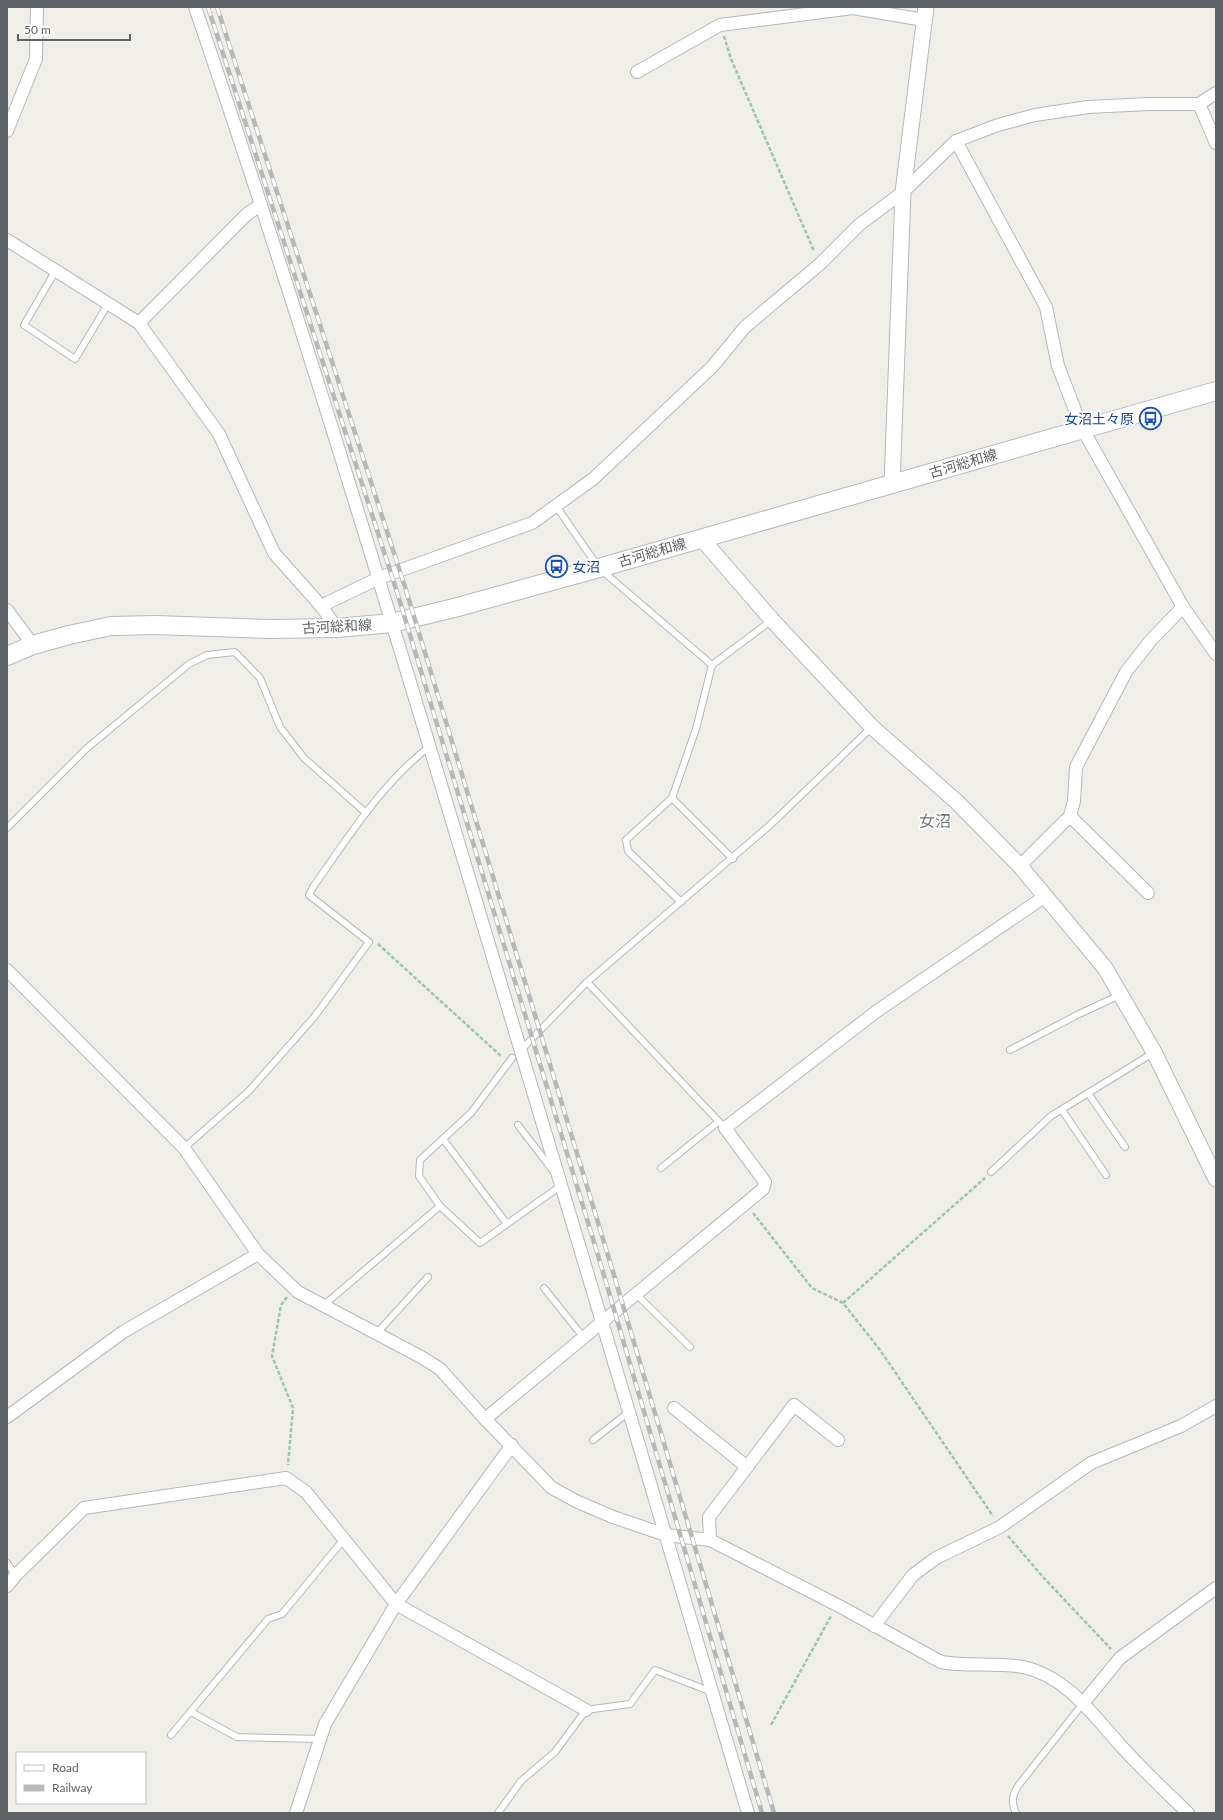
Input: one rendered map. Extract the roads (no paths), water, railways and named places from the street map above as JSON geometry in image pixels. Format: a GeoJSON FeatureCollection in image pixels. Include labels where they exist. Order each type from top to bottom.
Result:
{"type":"FeatureCollection","features":[{"type":"Feature","properties":{"kind":"main road","name":"古河総和線"},"geometry":{"type":"LineString","coordinates":[[7,656],[33,645],[111,626],[155,625],[268,629],[337,628],[392,623],[454,608],[599,568],[1082,428],[1216,391]]}},
{"type":"Feature","properties":{"kind":"street"},"geometry":{"type":"LineString","coordinates":[[7,131],[36,59],[38,7]]}},
{"type":"Feature","properties":{"kind":"street"},"geometry":{"type":"LineString","coordinates":[[195,7],[245,153],[260,205],[379,578],[430,746],[517,1054],[561,1183],[748,1813]]}},
{"type":"Feature","properties":{"kind":"street"},"geometry":{"type":"LineString","coordinates":[[637,72],[720,25],[853,8],[925,13],[903,192],[892,484]]}},
{"type":"Feature","properties":{"kind":"street"},"geometry":{"type":"LineString","coordinates":[[321,606],[379,578],[532,523],[593,479],[712,367],[745,327],[820,264],[860,225],[903,192],[956,141],[998,125],[1035,115],[1088,107],[1149,104],[1199,104],[1216,93]]}},
{"type":"Feature","properties":{"kind":"street"},"geometry":{"type":"LineString","coordinates":[[1199,104],[1216,143]]}},
{"type":"Feature","properties":{"kind":"street"},"geometry":{"type":"LineString","coordinates":[[956,141],[1046,307],[1058,366],[1082,428],[1184,607],[1216,654]]}},
{"type":"Feature","properties":{"kind":"street"},"geometry":{"type":"LineString","coordinates":[[139,323],[246,215],[260,205]]}},
{"type":"Feature","properties":{"kind":"street"},"geometry":{"type":"LineString","coordinates":[[7,240],[139,323],[219,434],[274,553],[321,606],[337,628]]}},
{"type":"Feature","properties":{"kind":"street"},"geometry":{"type":"LineString","coordinates":[[701,538],[772,620],[872,727],[957,802],[1020,866],[1044,897],[1105,968],[1154,1052],[1216,1179]]}},
{"type":"Feature","properties":{"kind":"street"},"geometry":{"type":"LineString","coordinates":[[1020,866],[1070,816],[1074,800],[1076,767],[1126,672],[1151,640],[1184,607]]}},
{"type":"Feature","properties":{"kind":"street"},"geometry":{"type":"LineString","coordinates":[[7,610],[33,645]]}},
{"type":"Feature","properties":{"kind":"street"},"geometry":{"type":"LineString","coordinates":[[1070,816],[1148,892]]}},
{"type":"Feature","properties":{"kind":"street"},"geometry":{"type":"LineString","coordinates":[[485,1419],[603,1323],[763,1189],[765,1182],[722,1125],[877,1011],[1044,897]]}},
{"type":"Feature","properties":{"kind":"street"},"geometry":{"type":"LineString","coordinates":[[7,970],[184,1148],[258,1254],[298,1292],[377,1333],[440,1369],[485,1419],[512,1445],[552,1488],[578,1502],[613,1517],[666,1535],[710,1540],[941,1662],[953,1664],[1022,1667],[1044,1673],[1084,1702],[1121,1747],[1188,1813]]}},
{"type":"Feature","properties":{"kind":"street"},"geometry":{"type":"LineString","coordinates":[[7,1417],[123,1332],[258,1254]]}},
{"type":"Feature","properties":{"kind":"street"},"geometry":{"type":"LineString","coordinates":[[710,1540],[709,1517],[794,1405],[838,1440]]}},
{"type":"Feature","properties":{"kind":"street"},"geometry":{"type":"LineString","coordinates":[[874,1626],[913,1575],[936,1558],[1000,1528],[1092,1463],[1181,1426],[1216,1406]]}},
{"type":"Feature","properties":{"kind":"street"},"geometry":{"type":"LineString","coordinates":[[674,1408],[747,1467]]}},
{"type":"Feature","properties":{"kind":"street"},"geometry":{"type":"LineString","coordinates":[[296,1813],[324,1724],[396,1604],[512,1445]]}},
{"type":"Feature","properties":{"kind":"street"},"geometry":{"type":"LineString","coordinates":[[7,1586],[16,1574],[84,1508],[286,1478],[306,1492],[396,1604],[586,1710]]}},
{"type":"Feature","properties":{"kind":"street"},"geometry":{"type":"LineString","coordinates":[[1084,1702],[1120,1658],[1216,1588]]}},
{"type":"Feature","properties":{"kind":"lane"},"geometry":{"type":"LineString","coordinates":[[56,270],[24,325],[75,359],[108,304]]}},
{"type":"Feature","properties":{"kind":"lane"},"geometry":{"type":"LineString","coordinates":[[556,506],[599,568],[712,665]]}},
{"type":"Feature","properties":{"kind":"lane"},"geometry":{"type":"LineString","coordinates":[[681,902],[628,851],[626,840],[672,798],[696,729],[712,665],[772,620]]}},
{"type":"Feature","properties":{"kind":"lane"},"geometry":{"type":"LineString","coordinates":[[7,828],[87,748],[189,664],[207,655],[235,652],[260,678],[280,727],[304,758],[366,813]]}},
{"type":"Feature","properties":{"kind":"lane"},"geometry":{"type":"LineString","coordinates":[[518,1125],[561,1183],[480,1243],[440,1206],[419,1176],[420,1160],[471,1113],[517,1054],[587,982],[770,826],[872,727]]}},
{"type":"Feature","properties":{"kind":"lane"},"geometry":{"type":"LineString","coordinates":[[184,1148],[249,1091],[315,1016],[369,942],[309,895],[312,887],[366,813],[403,769],[430,746]]}},
{"type":"Feature","properties":{"kind":"lane"},"geometry":{"type":"LineString","coordinates":[[672,798],[733,859]]}},
{"type":"Feature","properties":{"kind":"lane"},"geometry":{"type":"LineString","coordinates":[[587,982],[722,1125],[661,1168]]}},
{"type":"Feature","properties":{"kind":"lane"},"geometry":{"type":"LineString","coordinates":[[1010,1050],[1079,1014],[1120,995]]}},
{"type":"Feature","properties":{"kind":"lane"},"geometry":{"type":"LineString","coordinates":[[992,1172],[1052,1116],[1154,1052]]}},
{"type":"Feature","properties":{"kind":"lane"},"geometry":{"type":"LineString","coordinates":[[1088,1093],[1125,1147]]}},
{"type":"Feature","properties":{"kind":"lane"},"geometry":{"type":"LineString","coordinates":[[1062,1110],[1106,1174]]}},
{"type":"Feature","properties":{"kind":"lane"},"geometry":{"type":"LineString","coordinates":[[443,1139],[507,1224]]}},
{"type":"Feature","properties":{"kind":"lane"},"geometry":{"type":"LineString","coordinates":[[324,1305],[440,1206]]}},
{"type":"Feature","properties":{"kind":"lane"},"geometry":{"type":"LineString","coordinates":[[377,1333],[428,1277]]}},
{"type":"Feature","properties":{"kind":"lane"},"geometry":{"type":"LineString","coordinates":[[544,1288],[584,1338]]}},
{"type":"Feature","properties":{"kind":"lane"},"geometry":{"type":"LineString","coordinates":[[636,1294],[690,1347]]}},
{"type":"Feature","properties":{"kind":"lane"},"geometry":{"type":"LineString","coordinates":[[593,1440],[629,1412]]}},
{"type":"Feature","properties":{"kind":"lane"},"geometry":{"type":"LineString","coordinates":[[171,1735],[268,1618],[282,1614],[344,1539]]}},
{"type":"Feature","properties":{"kind":"lane"},"geometry":{"type":"LineString","coordinates":[[7,1563],[16,1574]]}},
{"type":"Feature","properties":{"kind":"lane"},"geometry":{"type":"LineString","coordinates":[[498,1813],[520,1781],[555,1752],[586,1710],[630,1704],[655,1670],[712,1692]]}},
{"type":"Feature","properties":{"kind":"lane"},"geometry":{"type":"LineString","coordinates":[[1016,1813],[1013,1806],[1012,1795],[1084,1702]]}},
{"type":"Feature","properties":{"kind":"lane"},"geometry":{"type":"LineString","coordinates":[[191,1712],[237,1737],[320,1739]]}},
{"type":"Feature","properties":{"kind":"railway"},"geometry":{"type":"LineString","coordinates":[[208,7],[397,592],[603,1272],[762,1813]]}},
{"type":"Feature","properties":{"kind":"railway"},"geometry":{"type":"LineString","coordinates":[[217,7],[405,587],[613,1272],[774,1813]]}},
{"type":"Feature","properties":{"kind":"place","name":"女沼土々原"},"geometry":{"type":"Point","coordinates":[1150,418]}},
{"type":"Feature","properties":{"kind":"place","name":"女沼"},"geometry":{"type":"Point","coordinates":[557,566]}},
{"type":"Feature","properties":{"kind":"district","name":"女沼"},"geometry":{"type":"Point","coordinates":[935,820]}}]}
